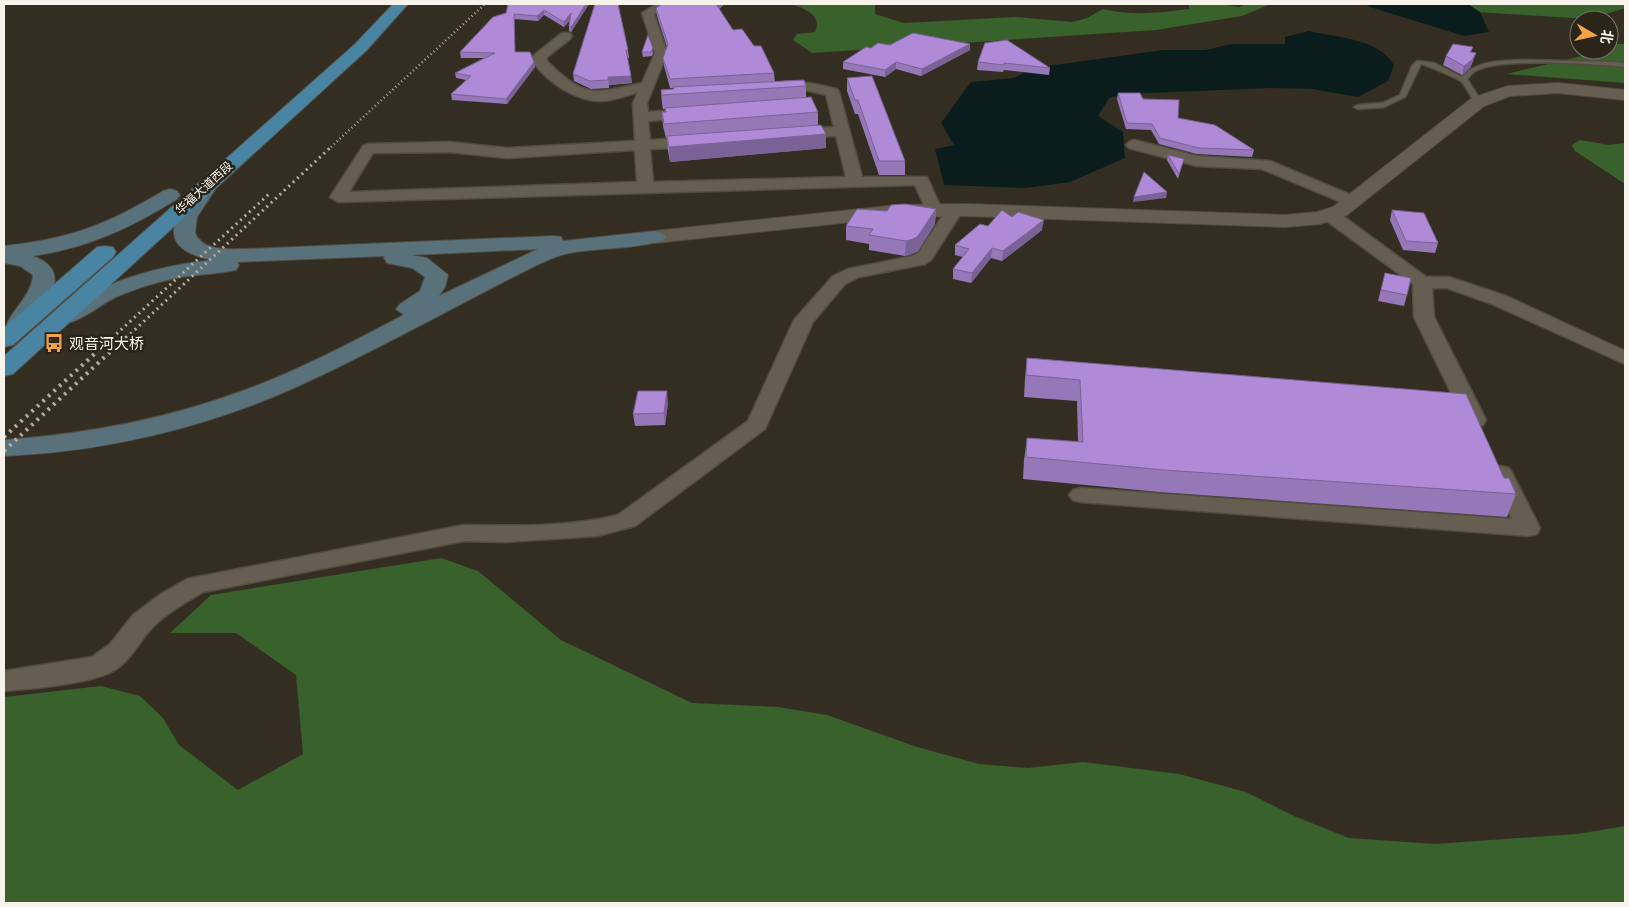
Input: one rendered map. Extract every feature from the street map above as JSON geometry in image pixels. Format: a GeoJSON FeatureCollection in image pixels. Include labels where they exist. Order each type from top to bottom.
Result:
{"type":"FeatureCollection","features":[{"type":"Feature","properties":{"kind":"main road","name":"华福大道西段"},"geometry":{"type":"LineString","coordinates":[[7,337],[300,84],[336,50],[377,4]]}},
{"type":"Feature","properties":{"kind":"main road","name":"华福大道西段"},"geometry":{"type":"LineString","coordinates":[[4,368],[361,47],[401,4]]}},
{"type":"Feature","properties":{"kind":"main road"},"geometry":{"type":"LineString","coordinates":[[208,185],[186,220],[184,233],[187,242],[199,251],[220,254],[246,256],[506,246],[655,237]]}},
{"type":"Feature","properties":{"kind":"main road"},"geometry":{"type":"LineString","coordinates":[[4,252],[52,247],[96,236],[116,227],[170,195]]}},
{"type":"Feature","properties":{"kind":"main road"},"geometry":{"type":"LineString","coordinates":[[54,322],[109,292],[163,273],[194,268],[242,264],[493,254],[619,243],[655,237]]}},
{"type":"Feature","properties":{"kind":"main road"},"geometry":{"type":"LineString","coordinates":[[4,448],[85,439],[143,428],[224,406],[286,383],[352,351],[487,280],[561,248]]}},
{"type":"Feature","properties":{"kind":"main road"},"geometry":{"type":"LineString","coordinates":[[4,257],[21,258],[37,264],[44,272],[46,278],[42,290],[7,337]]}},
{"type":"Feature","properties":{"kind":"main road"},"geometry":{"type":"LineString","coordinates":[[4,433],[42,431],[122,420],[187,406],[262,381],[427,298],[436,284],[437,275],[419,263],[396,258]]}},
{"type":"Feature","properties":{"kind":"street"},"geometry":{"type":"LineString","coordinates":[[645,187],[640,103],[661,53],[648,13],[665,4]]}},
{"type":"Feature","properties":{"kind":"street"},"geometry":{"type":"LineString","coordinates":[[566,36],[540,56],[540,62],[561,83],[579,92],[599,96],[613,96],[627,90],[645,91],[662,95]]}},
{"type":"Feature","properties":{"kind":"street"},"geometry":{"type":"LineString","coordinates":[[758,89],[806,86],[823,88],[832,92],[855,182]]}},
{"type":"Feature","properties":{"kind":"street"},"geometry":{"type":"LineString","coordinates":[[655,237],[847,215],[944,210],[1285,221],[1320,218],[1340,211],[1478,102],[1508,91],[1558,88],[1625,95]]}},
{"type":"Feature","properties":{"kind":"street"},"geometry":{"type":"LineString","coordinates":[[817,103],[833,98]]}},
{"type":"Feature","properties":{"kind":"street"},"geometry":{"type":"LineString","coordinates":[[640,117],[710,112]]}},
{"type":"Feature","properties":{"kind":"street"},"geometry":{"type":"LineString","coordinates":[[782,135],[842,131]]}},
{"type":"Feature","properties":{"kind":"street"},"geometry":{"type":"LineString","coordinates":[[712,141],[507,153],[449,147],[368,149],[338,196],[921,180],[944,210]]}},
{"type":"Feature","properties":{"kind":"street"},"geometry":{"type":"LineString","coordinates":[[1134,145],[1197,161],[1264,164],[1325,188],[1352,202]]}},
{"type":"Feature","properties":{"kind":"street"},"geometry":{"type":"LineString","coordinates":[[4,681],[48,676],[100,666],[120,651],[142,622],[170,600],[196,585],[464,533],[506,534],[597,528],[626,521],[757,424],[804,320],[839,280],[854,273],[919,260],[925,256],[944,210]]}},
{"type":"Feature","properties":{"kind":"street"},"geometry":{"type":"LineString","coordinates":[[1330,214],[1422,282],[1449,283],[1499,300],[1625,358]]}},
{"type":"Feature","properties":{"kind":"street"},"geometry":{"type":"LineString","coordinates":[[1081,495],[1528,528],[1424,317],[1422,282]]}},
{"type":"Feature","properties":{"kind":"lane"},"geometry":{"type":"LineString","coordinates":[[1463,79],[1475,68],[1498,65],[1601,61],[1625,65]]}},
{"type":"Feature","properties":{"kind":"lane"},"geometry":{"type":"LineString","coordinates":[[1358,107],[1384,105],[1403,96],[1414,66],[1419,62],[1431,63],[1449,77],[1463,79],[1478,102]]}},
{"type":"Feature","properties":{"kind":"green space"},"geometry":{"type":"Polygon","coordinates":[[[790,4],[875,4],[875,14],[904,23],[1015,17],[1073,22],[1087,18],[1103,9],[1125,13],[1146,13],[1189,9],[1189,4],[1222,4],[1239,7],[1247,4],[1271,4],[1242,16],[1156,30],[812,53],[793,40],[797,34],[815,32],[816,21],[811,13],[790,4]]]}},
{"type":"Feature","properties":{"kind":"green space"},"geometry":{"type":"Polygon","coordinates":[[[1467,4],[1625,4],[1625,8],[1619,10],[1569,10],[1569,18],[1475,12],[1467,4]]]}},
{"type":"Feature","properties":{"kind":"green space"},"geometry":{"type":"Polygon","coordinates":[[[1619,44],[1625,44],[1625,83],[1506,74],[1569,59],[1619,60],[1619,44]]]}},
{"type":"Feature","properties":{"kind":"green space"},"geometry":{"type":"Polygon","coordinates":[[[1580,140],[1609,145],[1625,143],[1625,184],[1575,151],[1572,145],[1580,140]]]}},
{"type":"Feature","properties":{"kind":"green space"},"geometry":{"type":"Polygon","coordinates":[[[441,558],[478,571],[561,640],[692,703],[778,707],[827,715],[917,747],[979,764],[1028,768],[1083,762],[1179,774],[1246,792],[1294,816],[1349,838],[1435,844],[1577,834],[1625,826],[1625,903],[4,903],[4,697],[101,686],[140,696],[163,718],[179,745],[238,790],[303,754],[296,675],[236,633],[170,633],[211,595],[441,558]]]}},
{"type":"Feature","properties":{"kind":"shaded area"},"geometry":{"type":"Polygon","coordinates":[[[1373,4],[1468,4],[1480,12],[1489,32],[1464,36],[1367,6],[1373,4]]]}},
{"type":"Feature","properties":{"kind":"shaded area"},"geometry":{"type":"Polygon","coordinates":[[[1309,31],[1356,40],[1378,49],[1394,65],[1388,81],[1358,97],[1312,89],[1270,88],[1126,94],[1109,98],[1098,116],[1123,132],[1125,158],[1070,182],[1026,188],[944,185],[935,149],[954,145],[941,123],[971,82],[1014,78],[1033,68],[1163,50],[1205,50],[1232,44],[1285,44],[1285,37],[1309,31]]]}},
{"type":"Feature","properties":{"kind":"building"},"geometry":{"type":"Polygon","coordinates":[[[508,4],[586,4],[571,27],[569,26],[571,13],[564,22],[544,10],[537,16],[514,14],[515,52],[530,52],[534,62],[506,99],[451,94],[471,76],[455,73],[495,53],[460,52],[493,17],[506,13],[508,4]]]}},
{"type":"Feature","properties":{"kind":"building"},"geometry":{"type":"Polygon","coordinates":[[[595,4],[618,4],[628,50],[626,50],[631,76],[608,77],[608,80],[590,81],[573,74],[595,4]]]}},
{"type":"Feature","properties":{"kind":"building"},"geometry":{"type":"Polygon","coordinates":[[[662,4],[716,4],[733,30],[742,29],[754,46],[761,46],[774,73],[670,79],[663,58],[668,44],[656,8],[662,4]]]}},
{"type":"Feature","properties":{"kind":"building"},"geometry":{"type":"Polygon","coordinates":[[[913,33],[970,44],[922,69],[896,62],[885,70],[843,62],[866,47],[871,48],[878,43],[890,45],[913,33]]]}},
{"type":"Feature","properties":{"kind":"building"},"geometry":{"type":"Polygon","coordinates":[[[648,35],[653,48],[651,52],[642,52],[648,35]]]}},
{"type":"Feature","properties":{"kind":"building"},"geometry":{"type":"Polygon","coordinates":[[[1007,40],[1050,68],[978,62],[985,43],[1007,40]]]}},
{"type":"Feature","properties":{"kind":"building"},"geometry":{"type":"Polygon","coordinates":[[[1453,44],[1473,47],[1470,52],[1476,53],[1472,60],[1464,66],[1446,56],[1453,44]]]}},
{"type":"Feature","properties":{"kind":"building"},"geometry":{"type":"Polygon","coordinates":[[[872,76],[905,161],[879,161],[858,100],[855,100],[847,78],[872,76]]]}},
{"type":"Feature","properties":{"kind":"building"},"geometry":{"type":"Polygon","coordinates":[[[804,80],[806,86],[662,95],[661,90],[674,89],[673,87],[804,80]]]}},
{"type":"Feature","properties":{"kind":"building"},"geometry":{"type":"Polygon","coordinates":[[[1118,93],[1140,93],[1143,99],[1179,100],[1178,118],[1215,125],[1254,150],[1199,148],[1160,138],[1152,124],[1127,123],[1118,93]]]}},
{"type":"Feature","properties":{"kind":"building"},"geometry":{"type":"Polygon","coordinates":[[[811,97],[818,112],[664,124],[662,112],[666,112],[665,108],[811,97]]]}},
{"type":"Feature","properties":{"kind":"building"},"geometry":{"type":"Polygon","coordinates":[[[821,125],[826,134],[669,147],[667,136],[821,125]]]}},
{"type":"Feature","properties":{"kind":"building"},"geometry":{"type":"Polygon","coordinates":[[[1168,155],[1184,159],[1179,174],[1168,155]]]}},
{"type":"Feature","properties":{"kind":"building"},"geometry":{"type":"Polygon","coordinates":[[[1144,172],[1167,192],[1134,197],[1144,172]]]}},
{"type":"Feature","properties":{"kind":"building"},"geometry":{"type":"Polygon","coordinates":[[[905,204],[936,209],[918,236],[913,239],[906,241],[869,235],[873,229],[846,226],[857,209],[887,211],[891,205],[905,204]]]}},
{"type":"Feature","properties":{"kind":"building"},"geometry":{"type":"Polygon","coordinates":[[[1002,210],[1012,217],[1018,212],[1044,220],[1003,251],[992,248],[972,273],[953,269],[969,249],[955,245],[980,224],[988,226],[1002,210]]]}},
{"type":"Feature","properties":{"kind":"building"},"geometry":{"type":"Polygon","coordinates":[[[1392,210],[1424,213],[1438,243],[1406,241],[1392,210]]]}},
{"type":"Feature","properties":{"kind":"building"},"geometry":{"type":"Polygon","coordinates":[[[1385,273],[1411,278],[1407,295],[1381,290],[1385,273]]]}},
{"type":"Feature","properties":{"kind":"building"},"geometry":{"type":"Polygon","coordinates":[[[1027,358],[1466,394],[1504,478],[1509,478],[1516,494],[1164,470],[1026,457],[1027,438],[1083,442],[1080,380],[1026,375],[1027,358]]]}},
{"type":"Feature","properties":{"kind":"building"},"geometry":{"type":"Polygon","coordinates":[[[638,391],[667,391],[664,413],[633,414],[638,391]]]}},
{"type":"Feature","properties":{"kind":"railway"},"geometry":{"type":"LineString","coordinates":[[331,147],[485,4]]}},
{"type":"Feature","properties":{"kind":"railway"},"geometry":{"type":"LineString","coordinates":[[126,338],[332,146]]}},
{"type":"Feature","properties":{"kind":"railway"},"geometry":{"type":"LineString","coordinates":[[112,338],[269,194]]}},
{"type":"Feature","properties":{"kind":"railway"},"geometry":{"type":"LineString","coordinates":[[4,437],[114,336]]}},
{"type":"Feature","properties":{"kind":"railway"},"geometry":{"type":"LineString","coordinates":[[4,451],[127,336]]}},
{"type":"Feature","properties":{"kind":"place","name":"观音河大桥"},"geometry":{"type":"Point","coordinates":[54,343]}}]}
